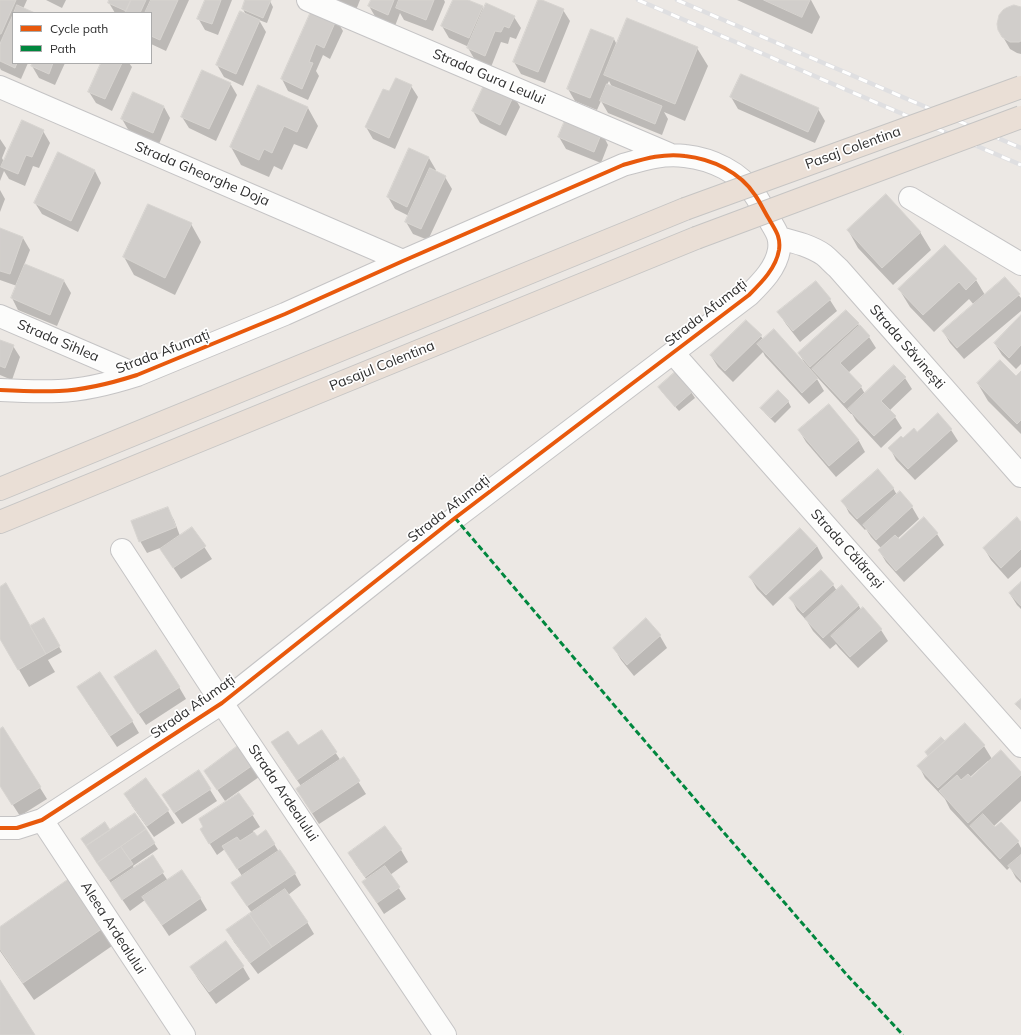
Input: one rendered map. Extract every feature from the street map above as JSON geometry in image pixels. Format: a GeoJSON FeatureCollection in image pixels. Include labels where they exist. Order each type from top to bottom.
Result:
{"type":"FeatureCollection","features":[{"type":"Feature","properties":{"kind":"highway","name":"Pasaj Colentina"},"geometry":{"type":"LineString","coordinates":[[0,489],[57,467],[685,209],[1021,86]]}},
{"type":"Feature","properties":{"kind":"highway","name":"Pasaj Colentina"},"geometry":{"type":"LineString","coordinates":[[696,238],[1021,117]]}},
{"type":"Feature","properties":{"kind":"highway","name":"Pasajul Colentina"},"geometry":{"type":"LineString","coordinates":[[0,522],[696,238]]}},
{"type":"Feature","properties":{"kind":"street","name":"Strada Gura Leului"},"geometry":{"type":"LineString","coordinates":[[308,0],[669,154]]}},
{"type":"Feature","properties":{"kind":"street","name":"Strada Gheorghe Doja"},"geometry":{"type":"LineString","coordinates":[[0,87],[403,261]]}},
{"type":"Feature","properties":{"kind":"street","name":"Strada Afumați"},"geometry":{"type":"LineString","coordinates":[[0,390],[59,392],[109,384],[137,375],[285,314],[622,166],[650,157],[669,154],[686,156],[707,160],[724,168],[740,178],[755,194],[780,238],[779,251],[774,265],[749,295],[455,518],[222,703],[42,820],[17,828],[0,828]]}},
{"type":"Feature","properties":{"kind":"street"},"geometry":{"type":"LineString","coordinates":[[910,198],[1021,264]]}},
{"type":"Feature","properties":{"kind":"street","name":"Strada Săvinești"},"geometry":{"type":"LineString","coordinates":[[780,238],[813,249],[823,255],[838,268],[1021,476]]}},
{"type":"Feature","properties":{"kind":"street","name":"Strada Sihlea"},"geometry":{"type":"LineString","coordinates":[[0,316],[137,375]]}},
{"type":"Feature","properties":{"kind":"street","name":"Strada Călărași"},"geometry":{"type":"LineString","coordinates":[[672,353],[1021,746]]}},
{"type":"Feature","properties":{"kind":"street","name":"Strada Ardealului"},"geometry":{"type":"LineString","coordinates":[[122,550],[222,703],[446,1035]]}},
{"type":"Feature","properties":{"kind":"street","name":"Aleea Ardealului"},"geometry":{"type":"LineString","coordinates":[[42,820],[184,1035]]}},
{"type":"Feature","properties":{"kind":"building"},"geometry":{"type":"Polygon","coordinates":[[[0,0],[16,0],[1,34],[0,34],[0,0]]]}},
{"type":"Feature","properties":{"kind":"building"},"geometry":{"type":"Polygon","coordinates":[[[109,0],[131,0],[126,11],[108,3],[109,0]]]}},
{"type":"Feature","properties":{"kind":"building"},"geometry":{"type":"Polygon","coordinates":[[[131,0],[146,0],[140,12],[125,12],[131,0]]]}},
{"type":"Feature","properties":{"kind":"building"},"geometry":{"type":"Polygon","coordinates":[[[151,0],[178,0],[160,40],[152,36],[152,12],[145,12],[151,0]]]}},
{"type":"Feature","properties":{"kind":"building"},"geometry":{"type":"Polygon","coordinates":[[[205,0],[221,0],[212,24],[197,19],[205,0]]]}},
{"type":"Feature","properties":{"kind":"building"},"geometry":{"type":"Polygon","coordinates":[[[245,0],[271,0],[263,18],[242,9],[245,0]]]}},
{"type":"Feature","properties":{"kind":"building"},"geometry":{"type":"Polygon","coordinates":[[[371,0],[394,0],[388,15],[368,6],[371,0]]]}},
{"type":"Feature","properties":{"kind":"building"},"geometry":{"type":"Polygon","coordinates":[[[399,0],[434,0],[426,20],[396,8],[399,0]]]}},
{"type":"Feature","properties":{"kind":"building"},"geometry":{"type":"Polygon","coordinates":[[[453,0],[468,0],[483,6],[469,38],[441,26],[453,0]]]}},
{"type":"Feature","properties":{"kind":"building"},"geometry":{"type":"Polygon","coordinates":[[[538,0],[542,0],[564,9],[538,72],[513,62],[538,0]]]}},
{"type":"Feature","properties":{"kind":"building"},"geometry":{"type":"Polygon","coordinates":[[[764,0],[810,0],[802,17],[764,0]]]}},
{"type":"Feature","properties":{"kind":"building"},"geometry":{"type":"Polygon","coordinates":[[[486,3],[515,16],[509,28],[504,26],[501,32],[495,31],[485,56],[467,48],[486,3]]]}},
{"type":"Feature","properties":{"kind":"building"},"geometry":{"type":"Polygon","coordinates":[[[17,5],[33,12],[14,12],[17,5]]]}},
{"type":"Feature","properties":{"kind":"building"},"geometry":{"type":"Polygon","coordinates":[[[1014,5],[1021,7],[1021,41],[1019,42],[1010,42],[1002,37],[998,30],[997,24],[999,15],[1003,10],[1014,5]]]}},
{"type":"Feature","properties":{"kind":"building"},"geometry":{"type":"Polygon","coordinates":[[[313,7],[337,18],[324,48],[316,44],[309,62],[313,63],[302,89],[281,79],[313,7]]]}},
{"type":"Feature","properties":{"kind":"building"},"geometry":{"type":"Polygon","coordinates":[[[240,11],[260,20],[236,74],[216,65],[240,11]]]}},
{"type":"Feature","properties":{"kind":"building"},"geometry":{"type":"Polygon","coordinates":[[[12,17],[12,64],[17,64],[15,68],[0,61],[0,44],[12,17]]]}},
{"type":"Feature","properties":{"kind":"building"},"geometry":{"type":"Polygon","coordinates":[[[627,18],[698,47],[675,104],[604,75],[627,18]]]}},
{"type":"Feature","properties":{"kind":"building"},"geometry":{"type":"Polygon","coordinates":[[[591,29],[614,38],[590,98],[567,89],[591,29]]]}},
{"type":"Feature","properties":{"kind":"building"},"geometry":{"type":"Polygon","coordinates":[[[32,64],[53,64],[49,74],[31,66],[32,64]]]}},
{"type":"Feature","properties":{"kind":"building"},"geometry":{"type":"Polygon","coordinates":[[[101,64],[122,64],[105,99],[88,92],[101,64]]]}},
{"type":"Feature","properties":{"kind":"building"},"geometry":{"type":"Polygon","coordinates":[[[202,70],[231,83],[209,129],[181,117],[202,70]]]}},
{"type":"Feature","properties":{"kind":"building"},"geometry":{"type":"Polygon","coordinates":[[[741,74],[819,108],[808,132],[730,97],[741,74]]]}},
{"type":"Feature","properties":{"kind":"building"},"geometry":{"type":"Polygon","coordinates":[[[396,78],[412,85],[389,138],[365,127],[383,89],[389,91],[396,78]]]}},
{"type":"Feature","properties":{"kind":"building"},"geometry":{"type":"Polygon","coordinates":[[[486,81],[514,95],[500,125],[472,111],[486,81]]]}},
{"type":"Feature","properties":{"kind":"building"},"geometry":{"type":"Polygon","coordinates":[[[607,84],[662,106],[655,124],[600,101],[607,84]]]}},
{"type":"Feature","properties":{"kind":"building"},"geometry":{"type":"Polygon","coordinates":[[[258,85],[308,107],[297,132],[284,126],[272,153],[264,149],[259,160],[230,147],[258,85]]]}},
{"type":"Feature","properties":{"kind":"building"},"geometry":{"type":"Polygon","coordinates":[[[133,92],[164,106],[153,133],[121,119],[133,92]]]}},
{"type":"Feature","properties":{"kind":"building"},"geometry":{"type":"Polygon","coordinates":[[[566,118],[602,132],[594,152],[558,137],[566,118]]]}},
{"type":"Feature","properties":{"kind":"building"},"geometry":{"type":"Polygon","coordinates":[[[22,120],[44,130],[32,157],[26,155],[18,174],[1,167],[22,120]]]}},
{"type":"Feature","properties":{"kind":"building"},"geometry":{"type":"Polygon","coordinates":[[[409,148],[429,157],[407,207],[387,197],[409,148]]]}},
{"type":"Feature","properties":{"kind":"building"},"geometry":{"type":"Polygon","coordinates":[[[58,152],[95,170],[71,221],[34,203],[58,152]]]}},
{"type":"Feature","properties":{"kind":"building"},"geometry":{"type":"Polygon","coordinates":[[[430,168],[446,176],[421,229],[405,222],[430,168]]]}},
{"type":"Feature","properties":{"kind":"building"},"geometry":{"type":"Polygon","coordinates":[[[886,194],[921,232],[882,268],[847,230],[886,194]]]}},
{"type":"Feature","properties":{"kind":"building"},"geometry":{"type":"Polygon","coordinates":[[[148,204],[192,223],[165,278],[123,257],[148,204]]]}},
{"type":"Feature","properties":{"kind":"building"},"geometry":{"type":"Polygon","coordinates":[[[0,228],[23,237],[10,274],[0,271],[0,228]]]}},
{"type":"Feature","properties":{"kind":"building"},"geometry":{"type":"Polygon","coordinates":[[[945,245],[977,279],[966,290],[959,282],[923,315],[898,289],[945,245]]]}},
{"type":"Feature","properties":{"kind":"building"},"geometry":{"type":"Polygon","coordinates":[[[25,264],[64,280],[50,315],[11,298],[25,264]]]}},
{"type":"Feature","properties":{"kind":"building"},"geometry":{"type":"Polygon","coordinates":[[[1005,277],[1020,294],[957,348],[942,331],[1005,277]]]}},
{"type":"Feature","properties":{"kind":"building"},"geometry":{"type":"Polygon","coordinates":[[[816,281],[831,299],[793,331],[777,312],[816,281]]]}},
{"type":"Feature","properties":{"kind":"building"},"geometry":{"type":"Polygon","coordinates":[[[846,310],[859,323],[810,367],[798,353],[846,310]]]}},
{"type":"Feature","properties":{"kind":"building"},"geometry":{"type":"Polygon","coordinates":[[[1021,315],[1021,345],[1009,358],[994,343],[1021,315]]]}},
{"type":"Feature","properties":{"kind":"building"},"geometry":{"type":"Polygon","coordinates":[[[746,320],[762,335],[725,371],[710,355],[746,320]]]}},
{"type":"Feature","properties":{"kind":"building"},"geometry":{"type":"Polygon","coordinates":[[[860,325],[870,336],[840,363],[862,386],[844,403],[812,369],[860,325]]]}},
{"type":"Feature","properties":{"kind":"building"},"geometry":{"type":"Polygon","coordinates":[[[774,329],[818,378],[802,393],[757,344],[774,329]]]}},
{"type":"Feature","properties":{"kind":"building"},"geometry":{"type":"Polygon","coordinates":[[[0,340],[14,345],[5,368],[0,366],[0,340]]]}},
{"type":"Feature","properties":{"kind":"building"},"geometry":{"type":"Polygon","coordinates":[[[1000,360],[1016,376],[1021,371],[1021,420],[1017,424],[977,383],[1000,360]]]}},
{"type":"Feature","properties":{"kind":"building"},"geometry":{"type":"Polygon","coordinates":[[[894,365],[906,377],[881,401],[896,416],[874,436],[848,409],[894,365]]]}},
{"type":"Feature","properties":{"kind":"building"},"geometry":{"type":"Polygon","coordinates":[[[675,372],[692,392],[675,407],[658,387],[675,372]]]}},
{"type":"Feature","properties":{"kind":"building"},"geometry":{"type":"Polygon","coordinates":[[[778,390],[789,401],[771,418],[760,408],[778,390]]]}},
{"type":"Feature","properties":{"kind":"building"},"geometry":{"type":"Polygon","coordinates":[[[829,404],[859,440],[829,466],[798,430],[829,404]]]}},
{"type":"Feature","properties":{"kind":"building"},"geometry":{"type":"Polygon","coordinates":[[[938,413],[952,429],[908,469],[888,448],[901,436],[903,438],[914,428],[917,432],[938,413]]]}},
{"type":"Feature","properties":{"kind":"building"},"geometry":{"type":"Polygon","coordinates":[[[878,469],[894,488],[857,519],[841,501],[878,469]]]}},
{"type":"Feature","properties":{"kind":"building"},"geometry":{"type":"Polygon","coordinates":[[[900,491],[913,506],[876,540],[863,525],[900,491]]]}},
{"type":"Feature","properties":{"kind":"building"},"geometry":{"type":"Polygon","coordinates":[[[168,507],[176,527],[139,542],[131,521],[168,507]]]}},
{"type":"Feature","properties":{"kind":"building"},"geometry":{"type":"Polygon","coordinates":[[[924,517],[938,533],[896,571],[878,550],[895,535],[899,539],[924,517]]]}},
{"type":"Feature","properties":{"kind":"building"},"geometry":{"type":"Polygon","coordinates":[[[1017,517],[1021,522],[1021,549],[1001,568],[983,548],[1017,517]]]}},
{"type":"Feature","properties":{"kind":"building"},"geometry":{"type":"Polygon","coordinates":[[[192,527],[206,546],[173,568],[160,549],[192,527]]]}},
{"type":"Feature","properties":{"kind":"building"},"geometry":{"type":"Polygon","coordinates":[[[800,528],[817,546],[766,595],[749,577],[800,528]]]}},
{"type":"Feature","properties":{"kind":"building"},"geometry":{"type":"Polygon","coordinates":[[[821,570],[834,584],[803,613],[789,598],[821,570]]]}},
{"type":"Feature","properties":{"kind":"building"},"geometry":{"type":"Polygon","coordinates":[[[1021,582],[1021,606],[1009,593],[1021,582]]]}},
{"type":"Feature","properties":{"kind":"building"},"geometry":{"type":"Polygon","coordinates":[[[6,583],[46,654],[18,670],[0,639],[0,587],[6,583]]]}},
{"type":"Feature","properties":{"kind":"building"},"geometry":{"type":"Polygon","coordinates":[[[842,585],[859,605],[823,638],[805,619],[842,585]]]}},
{"type":"Feature","properties":{"kind":"building"},"geometry":{"type":"Polygon","coordinates":[[[863,607],[882,629],[850,657],[831,636],[863,607]]]}},
{"type":"Feature","properties":{"kind":"building"},"geometry":{"type":"Polygon","coordinates":[[[44,618],[60,646],[46,654],[30,626],[44,618]]]}},
{"type":"Feature","properties":{"kind":"building"},"geometry":{"type":"Polygon","coordinates":[[[646,618],[661,635],[627,665],[613,648],[646,618]]]}},
{"type":"Feature","properties":{"kind":"building"},"geometry":{"type":"Polygon","coordinates":[[[156,650],[180,687],[138,714],[114,677],[156,650]]]}},
{"type":"Feature","properties":{"kind":"building"},"geometry":{"type":"Polygon","coordinates":[[[100,672],[133,721],[110,736],[77,687],[100,672]]]}},
{"type":"Feature","properties":{"kind":"building"},"geometry":{"type":"Polygon","coordinates":[[[1021,699],[1021,710],[1015,704],[1021,699]]]}},
{"type":"Feature","properties":{"kind":"building"},"geometry":{"type":"Polygon","coordinates":[[[965,723],[985,745],[938,788],[917,766],[965,723]]]}},
{"type":"Feature","properties":{"kind":"building"},"geometry":{"type":"Polygon","coordinates":[[[3,727],[41,787],[12,805],[0,786],[0,729],[3,727]]]}},
{"type":"Feature","properties":{"kind":"building"},"geometry":{"type":"Polygon","coordinates":[[[322,730],[337,752],[297,780],[271,742],[288,731],[298,745],[322,730]]]}},
{"type":"Feature","properties":{"kind":"building"},"geometry":{"type":"Polygon","coordinates":[[[941,737],[945,741],[928,756],[925,752],[941,737]]]}},
{"type":"Feature","properties":{"kind":"building"},"geometry":{"type":"Polygon","coordinates":[[[239,745],[253,765],[217,790],[204,771],[239,745]]]}},
{"type":"Feature","properties":{"kind":"building"},"geometry":{"type":"Polygon","coordinates":[[[1001,750],[1021,772],[1021,775],[968,823],[939,791],[957,775],[961,780],[968,774],[971,777],[1001,750]]]}},
{"type":"Feature","properties":{"kind":"building"},"geometry":{"type":"Polygon","coordinates":[[[344,757],[360,781],[312,813],[296,789],[344,757]]]}},
{"type":"Feature","properties":{"kind":"building"},"geometry":{"type":"Polygon","coordinates":[[[199,770],[211,789],[174,813],[162,795],[199,770]]]}},
{"type":"Feature","properties":{"kind":"building"},"geometry":{"type":"Polygon","coordinates":[[[146,778],[169,810],[147,826],[124,794],[146,778]]]}},
{"type":"Feature","properties":{"kind":"building"},"geometry":{"type":"Polygon","coordinates":[[[239,793],[254,814],[209,844],[200,829],[203,827],[199,819],[239,793]]]}},
{"type":"Feature","properties":{"kind":"building"},"geometry":{"type":"Polygon","coordinates":[[[135,813],[146,829],[97,863],[86,846],[135,813]]]}},
{"type":"Feature","properties":{"kind":"building"},"geometry":{"type":"Polygon","coordinates":[[[983,814],[995,827],[1001,822],[1019,841],[1000,859],[970,826],[983,814]]]}},
{"type":"Feature","properties":{"kind":"building"},"geometry":{"type":"Polygon","coordinates":[[[105,822],[110,830],[86,846],[81,839],[105,822]]]}},
{"type":"Feature","properties":{"kind":"building"},"geometry":{"type":"Polygon","coordinates":[[[385,826],[402,849],[365,877],[348,853],[385,826]]]}},
{"type":"Feature","properties":{"kind":"building"},"geometry":{"type":"Polygon","coordinates":[[[146,829],[155,843],[130,860],[121,847],[146,829]]]}},
{"type":"Feature","properties":{"kind":"building"},"geometry":{"type":"Polygon","coordinates":[[[266,830],[275,844],[237,869],[222,846],[237,837],[240,841],[254,832],[257,836],[266,830]]]}},
{"type":"Feature","properties":{"kind":"building"},"geometry":{"type":"Polygon","coordinates":[[[121,847],[133,864],[109,880],[97,863],[121,847]]]}},
{"type":"Feature","properties":{"kind":"building"},"geometry":{"type":"Polygon","coordinates":[[[280,850],[296,873],[247,906],[231,883],[280,850]]]}},
{"type":"Feature","properties":{"kind":"building"},"geometry":{"type":"Polygon","coordinates":[[[153,855],[164,872],[122,900],[111,883],[153,855]]]}},
{"type":"Feature","properties":{"kind":"building"},"geometry":{"type":"Polygon","coordinates":[[[1021,855],[1021,880],[1008,866],[1021,855]]]}},
{"type":"Feature","properties":{"kind":"building"},"geometry":{"type":"Polygon","coordinates":[[[385,866],[400,887],[377,903],[362,882],[385,866]]]}},
{"type":"Feature","properties":{"kind":"building"},"geometry":{"type":"Polygon","coordinates":[[[182,870],[201,898],[162,925],[142,897],[182,870]]]}},
{"type":"Feature","properties":{"kind":"building"},"geometry":{"type":"Polygon","coordinates":[[[69,879],[103,928],[23,983],[0,949],[0,927],[69,879]]]}},
{"type":"Feature","properties":{"kind":"building"},"geometry":{"type":"Polygon","coordinates":[[[285,889],[308,922],[272,947],[249,914],[285,889]]]}},
{"type":"Feature","properties":{"kind":"building"},"geometry":{"type":"Polygon","coordinates":[[[249,914],[272,947],[250,963],[226,930],[249,914]]]}},
{"type":"Feature","properties":{"kind":"building"},"geometry":{"type":"Polygon","coordinates":[[[226,941],[244,966],[209,992],[190,967],[226,941]]]}},
{"type":"Feature","properties":{"kind":"building"},"geometry":{"type":"Polygon","coordinates":[[[0,980],[35,1035],[0,1035],[0,980]]]}},
{"type":"Feature","properties":{"kind":"railway"},"geometry":{"type":"LineString","coordinates":[[638,0],[1021,165]]}},
{"type":"Feature","properties":{"kind":"railway"},"geometry":{"type":"LineString","coordinates":[[677,0],[1021,148]]}},
{"type":"Feature","properties":{"kind":"marked path"},"geometry":{"type":"LineString","coordinates":[[455,518],[847,975],[903,1035]]}},
{"type":"Feature","properties":{"kind":"cycle path"},"geometry":{"type":"LineString","coordinates":[[0,390],[52,391],[79,389],[98,386],[137,375],[285,314],[623,165],[654,157],[677,155],[705,160],[733,173],[742,180],[755,195],[775,230],[779,241],[779,250],[772,269],[749,295],[455,518],[222,703],[42,820],[17,828],[0,828]]}}]}
